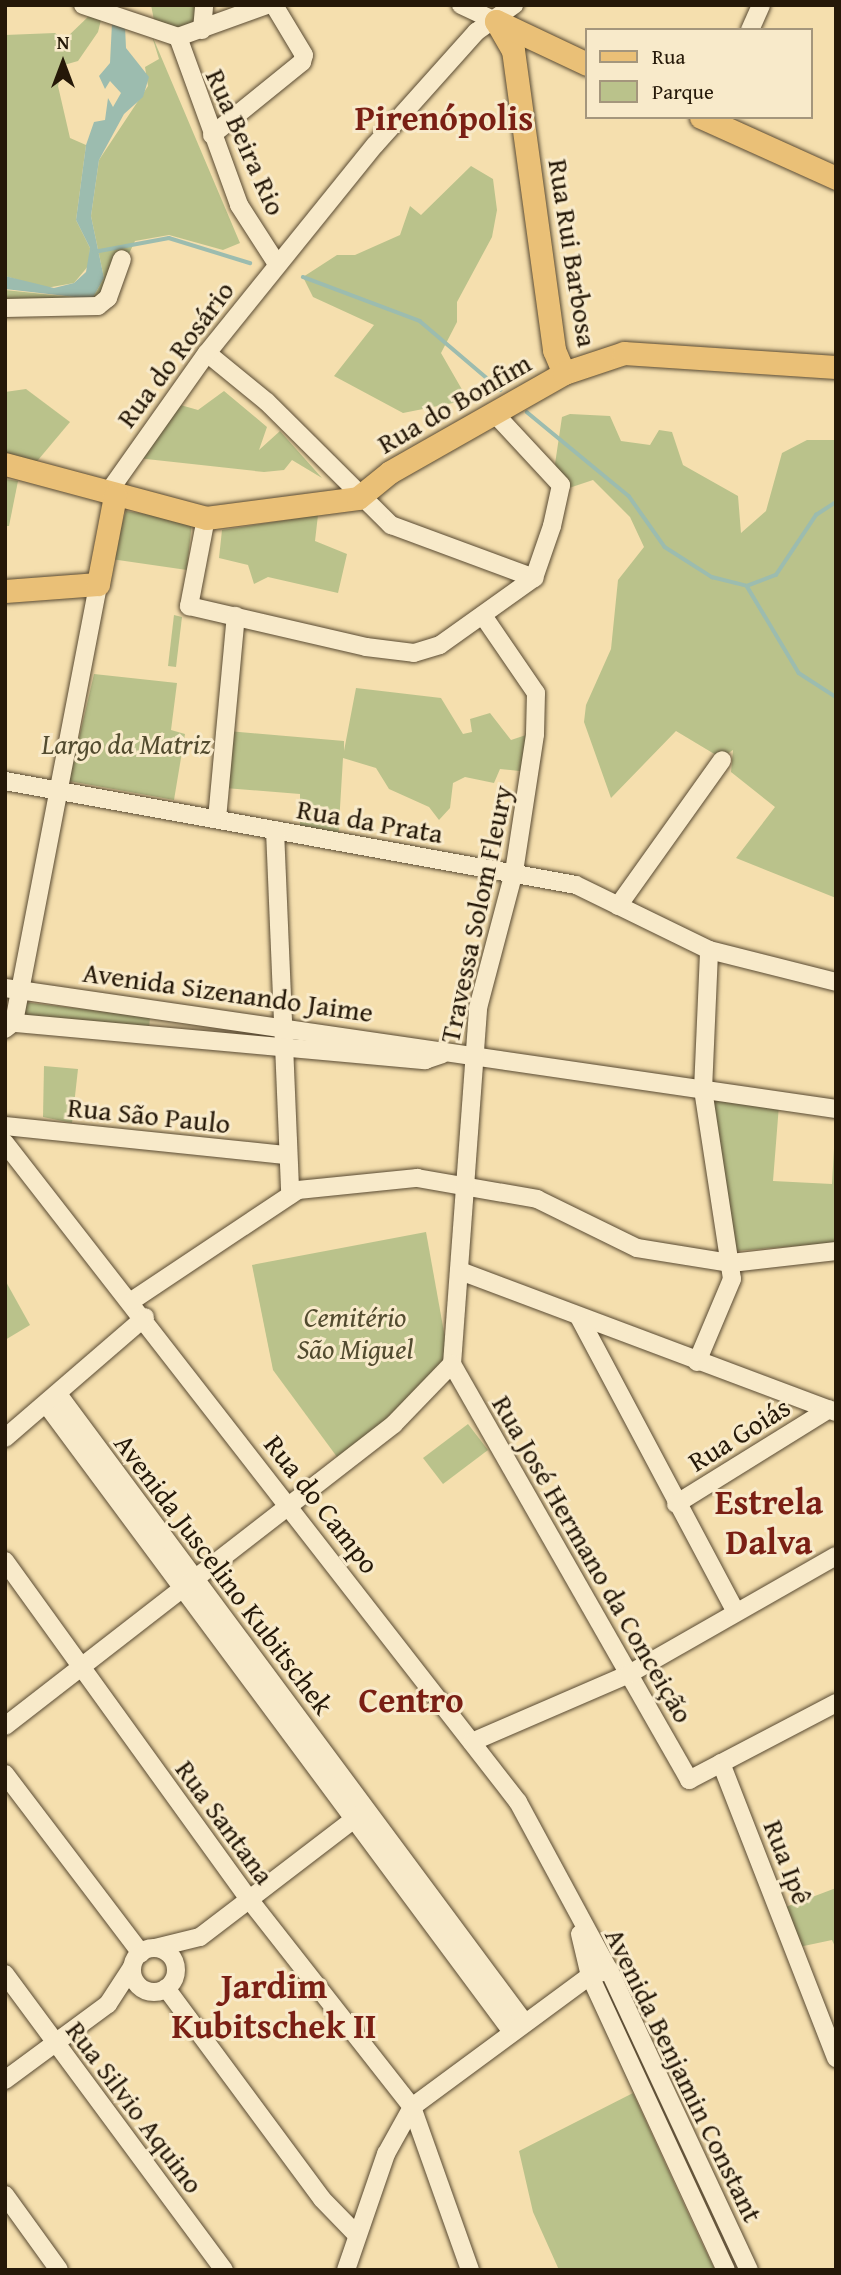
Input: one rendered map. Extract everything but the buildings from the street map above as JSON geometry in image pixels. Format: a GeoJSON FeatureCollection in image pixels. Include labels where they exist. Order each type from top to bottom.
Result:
{"type":"FeatureCollection","features":[{"type":"Feature","properties":{"kind":"main road"},"geometry":{"type":"LineString","coordinates":[[496,21],[586,64]]}},
{"type":"Feature","properties":{"kind":"main road","name":"Rua Rui Barbosa"},"geometry":{"type":"LineString","coordinates":[[496,21],[513,50],[554,350],[564,373]]}},
{"type":"Feature","properties":{"kind":"main road"},"geometry":{"type":"LineString","coordinates":[[513,50],[525,40],[541,43]]}},
{"type":"Feature","properties":{"kind":"main road"},"geometry":{"type":"LineString","coordinates":[[710,119],[836,178]]}},
{"type":"Feature","properties":{"kind":"main road","name":"Rua do Bonfim"},"geometry":{"type":"LineString","coordinates":[[358,498],[390,472],[496,415],[564,373],[624,353],[836,367]]}},
{"type":"Feature","properties":{"kind":"main road"},"geometry":{"type":"LineString","coordinates":[[5,464],[112,489],[206,518],[358,498]]}},
{"type":"Feature","properties":{"kind":"main road"},"geometry":{"type":"LineString","coordinates":[[5,591],[95,584],[112,489]]}},
{"type":"Feature","properties":{"kind":"street"},"geometry":{"type":"LineString","coordinates":[[202,30],[204,5]]}},
{"type":"Feature","properties":{"kind":"street"},"geometry":{"type":"LineString","coordinates":[[88,9],[178,37],[267,5]]}},
{"type":"Feature","properties":{"kind":"street"},"geometry":{"type":"LineString","coordinates":[[212,135],[302,62],[304,55],[274,5]]}},
{"type":"Feature","properties":{"kind":"street"},"geometry":{"type":"LineString","coordinates":[[461,5],[496,21]]}},
{"type":"Feature","properties":{"kind":"street","name":"Rua do Rosário"},"geometry":{"type":"LineString","coordinates":[[112,489],[207,353],[277,264],[467,43],[514,5]]}},
{"type":"Feature","properties":{"kind":"street"},"geometry":{"type":"LineString","coordinates":[[752,28],[761,5]]}},
{"type":"Feature","properties":{"kind":"street","name":"Rua Beira Rio"},"geometry":{"type":"LineString","coordinates":[[178,37],[239,205],[277,264]]}},
{"type":"Feature","properties":{"kind":"street"},"geometry":{"type":"LineString","coordinates":[[5,308],[98,306],[108,298],[122,259]]}},
{"type":"Feature","properties":{"kind":"street"},"geometry":{"type":"LineString","coordinates":[[207,353],[267,402],[358,498],[391,525],[534,578]]}},
{"type":"Feature","properties":{"kind":"street"},"geometry":{"type":"LineString","coordinates":[[206,518],[189,606],[414,653],[484,617],[534,578],[561,485],[496,415]]}},
{"type":"Feature","properties":{"kind":"street"},"geometry":{"type":"LineString","coordinates":[[8,1024],[9,989],[40,857],[95,584]]}},
{"type":"Feature","properties":{"kind":"street"},"geometry":{"type":"LineString","coordinates":[[217,819],[236,616]]}},
{"type":"Feature","properties":{"kind":"street","name":"Travessa Solom Fleury"},"geometry":{"type":"LineString","coordinates":[[452,1364],[463,1272],[471,1058],[514,872],[533,772],[537,693],[484,617]]}},
{"type":"Feature","properties":{"kind":"street"},"geometry":{"type":"LineString","coordinates":[[618,906],[722,760]]}},
{"type":"Feature","properties":{"kind":"street","name":"Rua da Prata"},"geometry":{"type":"LineString","coordinates":[[5,781],[576,885],[709,950],[836,982]]}},
{"type":"Feature","properties":{"kind":"street"},"geometry":{"type":"LineString","coordinates":[[275,830],[280,1027],[290,1195]]}},
{"type":"Feature","properties":{"kind":"street"},"geometry":{"type":"LineString","coordinates":[[697,1362],[732,1279],[703,1090],[709,950]]}},
{"type":"Feature","properties":{"kind":"street","name":"Avenida Sizenando Jaime"},"geometry":{"type":"LineString","coordinates":[[9,989],[427,1045],[443,1054],[836,1109]]}},
{"type":"Feature","properties":{"kind":"street"},"geometry":{"type":"LineString","coordinates":[[152,1034],[154,1009]]}},
{"type":"Feature","properties":{"kind":"street","name":"Avenida Sizenando Jaime"},"geometry":{"type":"LineString","coordinates":[[8,1024],[152,1034],[425,1060],[443,1054]]}},
{"type":"Feature","properties":{"kind":"street","name":"Rua São Paulo"},"geometry":{"type":"LineString","coordinates":[[5,1126],[288,1155]]}},
{"type":"Feature","properties":{"kind":"street","name":"Rua do Campo"},"geometry":{"type":"LineString","coordinates":[[5,1143],[133,1300],[518,1802],[575,1913]]}},
{"type":"Feature","properties":{"kind":"street"},"geometry":{"type":"LineString","coordinates":[[133,1300],[290,1195],[417,1178],[468,1183],[537,1199],[637,1248],[731,1263],[836,1251]]}},
{"type":"Feature","properties":{"kind":"street"},"geometry":{"type":"LineString","coordinates":[[463,1272],[832,1411]]}},
{"type":"Feature","properties":{"kind":"street"},"geometry":{"type":"LineString","coordinates":[[5,1438],[145,1317]]}},
{"type":"Feature","properties":{"kind":"street"},"geometry":{"type":"LineString","coordinates":[[579,1317],[735,1611]]}},
{"type":"Feature","properties":{"kind":"street"},"geometry":{"type":"LineString","coordinates":[[5,1726],[394,1424],[452,1364]]}},
{"type":"Feature","properties":{"kind":"street","name":"Rua José Hermano da Conceição"},"geometry":{"type":"LineString","coordinates":[[452,1364],[689,1780],[722,1763]]}},
{"type":"Feature","properties":{"kind":"street","name":"Avenida Juscelino Kubitschek"},"geometry":{"type":"LineString","coordinates":[[52,1399],[518,2027]]}},
{"type":"Feature","properties":{"kind":"street","name":"Rua Goiás"},"geometry":{"type":"LineString","coordinates":[[676,1504],[832,1411]]}},
{"type":"Feature","properties":{"kind":"street"},"geometry":{"type":"LineString","coordinates":[[472,1742],[629,1674],[735,1611],[836,1556]]}},
{"type":"Feature","properties":{"kind":"street","name":"Rua Santana"},"geometry":{"type":"LineString","coordinates":[[5,1561],[252,1903],[412,2107],[470,2270]]}},
{"type":"Feature","properties":{"kind":"street"},"geometry":{"type":"LineString","coordinates":[[722,1763],[836,1703]]}},
{"type":"Feature","properties":{"kind":"street","name":"Rua Ipê"},"geometry":{"type":"LineString","coordinates":[[722,1763],[836,2058]]}},
{"type":"Feature","properties":{"kind":"street"},"geometry":{"type":"LineString","coordinates":[[5,1774],[143,1956]]}},
{"type":"Feature","properties":{"kind":"street"},"geometry":{"type":"LineString","coordinates":[[108,2004],[143,1956],[200,1937],[252,1903],[359,1815]]}},
{"type":"Feature","properties":{"kind":"street","name":"Avenida Benjamin Constant"},"geometry":{"type":"LineString","coordinates":[[575,1913],[609,1970],[749,2270]]}},
{"type":"Feature","properties":{"kind":"street","name":"Avenida Benjamin Constant"},"geometry":{"type":"LineString","coordinates":[[575,1913],[590,1976],[726,2270]]}},
{"type":"Feature","properties":{"kind":"street"},"geometry":{"type":"LineString","coordinates":[[5,2080],[108,2004],[164,1984],[200,1937]]}},
{"type":"Feature","properties":{"kind":"street"},"geometry":{"type":"LineString","coordinates":[[143,1956],[171,1956],[164,1984]]}},
{"type":"Feature","properties":{"kind":"street"},"geometry":{"type":"LineString","coordinates":[[143,1956],[136,1982],[164,1984],[322,2199],[356,2234]]}},
{"type":"Feature","properties":{"kind":"street"},"geometry":{"type":"LineString","coordinates":[[346,2270],[356,2234],[412,2107],[590,1976],[609,1970]]}},
{"type":"Feature","properties":{"kind":"street","name":"Rua Silvio Aquino"},"geometry":{"type":"LineString","coordinates":[[5,1974],[224,2270]]}},
{"type":"Feature","properties":{"kind":"street"},"geometry":{"type":"LineString","coordinates":[[670,2148],[689,2139]]}},
{"type":"Feature","properties":{"kind":"street"},"geometry":{"type":"LineString","coordinates":[[5,2195],[59,2270]]}},
{"type":"Feature","properties":{"kind":"green space"},"geometry":{"type":"Polygon","coordinates":[[[151,5],[204,5],[202,30],[178,37],[154,20],[151,5]]]}},
{"type":"Feature","properties":{"kind":"green space"},"geometry":{"type":"Polygon","coordinates":[[[90,15],[101,20],[98,32],[78,61],[64,65],[58,86],[70,138],[86,145],[76,220],[90,248],[89,265],[74,283],[46,288],[5,276],[5,35],[55,33],[64,40],[90,15]]]}},
{"type":"Feature","properties":{"kind":"green space"},"geometry":{"type":"Polygon","coordinates":[[[151,33],[240,243],[223,250],[169,235],[135,241],[108,298],[5,308],[5,290],[92,299],[104,278],[91,216],[99,160],[148,86],[145,67],[159,59],[151,33]]]}},
{"type":"Feature","properties":{"kind":"green space"},"geometry":{"type":"Polygon","coordinates":[[[471,166],[493,179],[497,210],[492,237],[457,302],[457,322],[441,353],[468,400],[403,413],[334,376],[374,325],[313,297],[303,277],[337,255],[355,255],[400,235],[410,206],[421,215],[471,166]]]}},
{"type":"Feature","properties":{"kind":"green space"},"geometry":{"type":"Polygon","coordinates":[[[26,389],[70,422],[33,466],[5,460],[5,392],[26,389]]]}},
{"type":"Feature","properties":{"kind":"green space"},"geometry":{"type":"Polygon","coordinates":[[[224,391],[267,427],[259,450],[280,431],[322,478],[292,460],[284,470],[264,472],[137,458],[177,404],[198,410],[224,391]]]}},
{"type":"Feature","properties":{"kind":"green space"},"geometry":{"type":"Polygon","coordinates":[[[570,414],[610,416],[621,441],[650,445],[659,430],[672,432],[683,465],[738,496],[741,533],[766,511],[782,453],[807,440],[836,440],[836,898],[736,858],[775,807],[731,772],[733,750],[721,758],[676,731],[611,798],[584,722],[586,705],[611,649],[618,580],[644,547],[630,517],[593,480],[566,489],[555,464],[562,417],[570,414]]]}},
{"type":"Feature","properties":{"kind":"green space"},"geometry":{"type":"Polygon","coordinates":[[[5,479],[18,481],[9,526],[5,526],[5,479]]]}},
{"type":"Feature","properties":{"kind":"green space"},"geometry":{"type":"Polygon","coordinates":[[[126,511],[192,521],[187,570],[111,559],[126,511]]]}},
{"type":"Feature","properties":{"kind":"green space"},"geometry":{"type":"Polygon","coordinates":[[[318,515],[315,541],[347,554],[338,593],[268,577],[254,584],[248,565],[219,558],[222,530],[318,515]]]}},
{"type":"Feature","properties":{"kind":"green space"},"geometry":{"type":"Polygon","coordinates":[[[174,615],[182,617],[176,667],[168,666],[174,615]]]}},
{"type":"Feature","properties":{"kind":"green space","name":"Largo da Matriz"},"geometry":{"type":"Polygon","coordinates":[[[94,674],[177,683],[171,730],[185,734],[174,800],[69,781],[94,674]]]}},
{"type":"Feature","properties":{"kind":"green space"},"geometry":{"type":"Polygon","coordinates":[[[356,688],[441,698],[463,734],[472,732],[470,719],[490,713],[511,740],[529,734],[528,772],[500,769],[494,783],[465,777],[453,783],[450,808],[439,820],[429,807],[389,789],[376,768],[343,758],[338,841],[300,834],[300,794],[225,788],[228,731],[344,741],[344,751],[356,688]]]}},
{"type":"Feature","properties":{"kind":"green space"},"geometry":{"type":"Polygon","coordinates":[[[23,1002],[150,1017],[149,1029],[21,1017],[23,1002]]]}},
{"type":"Feature","properties":{"kind":"green space"},"geometry":{"type":"Polygon","coordinates":[[[44,1066],[78,1069],[72,1123],[43,1117],[44,1066]]]}},
{"type":"Feature","properties":{"kind":"green space"},"geometry":{"type":"Polygon","coordinates":[[[709,1093],[779,1105],[773,1181],[832,1184],[836,1113],[836,1243],[735,1251],[709,1093]]]}},
{"type":"Feature","properties":{"kind":"green space","name":"Cemitério São Miguel"},"geometry":{"type":"Polygon","coordinates":[[[426,1232],[449,1360],[392,1422],[340,1461],[273,1370],[252,1265],[426,1232]]]}},
{"type":"Feature","properties":{"kind":"green space"},"geometry":{"type":"Polygon","coordinates":[[[5,1280],[30,1325],[5,1340],[5,1280]]]}},
{"type":"Feature","properties":{"kind":"green space"},"geometry":{"type":"Polygon","coordinates":[[[468,1424],[488,1450],[443,1484],[423,1458],[468,1424]]]}},
{"type":"Feature","properties":{"kind":"green space"},"geometry":{"type":"Polygon","coordinates":[[[836,1888],[836,1949],[832,1940],[799,1947],[783,1908],[836,1888]]]}},
{"type":"Feature","properties":{"kind":"green space"},"geometry":{"type":"Polygon","coordinates":[[[633,2093],[715,2270],[559,2270],[533,2212],[519,2151],[633,2093]]]}},
{"type":"Feature","properties":{"kind":"shaded area"},"geometry":{"type":"Polygon","coordinates":[[[112,23],[125,26],[126,48],[149,77],[143,97],[124,114],[99,160],[91,216],[104,278],[92,299],[5,289],[5,276],[54,288],[74,283],[86,272],[90,248],[76,220],[86,145],[94,122],[105,120],[108,98],[113,107],[121,93],[110,81],[105,89],[99,76],[110,63],[112,23]]]}},
{"type":"Feature","properties":{"kind":"waterway"},"geometry":{"type":"LineString","coordinates":[[94,252],[169,238],[250,263]]}},
{"type":"Feature","properties":{"kind":"waterway"},"geometry":{"type":"LineString","coordinates":[[303,277],[420,321],[501,390]]}},
{"type":"Feature","properties":{"kind":"waterway"},"geometry":{"type":"LineString","coordinates":[[527,412],[629,496],[665,547],[712,577],[747,586],[799,673],[836,697]]}},
{"type":"Feature","properties":{"kind":"waterway"},"geometry":{"type":"LineString","coordinates":[[747,586],[776,575],[816,515],[836,502]]}},
{"type":"Feature","properties":{"kind":"district","name":"Pirenópolis"},"geometry":{"type":"Point","coordinates":[444,118]}},
{"type":"Feature","properties":{"kind":"district","name":"Estrela Dalva"},"geometry":{"type":"Point","coordinates":[769,1522]}},
{"type":"Feature","properties":{"kind":"district","name":"Centro"},"geometry":{"type":"Point","coordinates":[411,1700]}},
{"type":"Feature","properties":{"kind":"district","name":"Jardim Kubitschek II"},"geometry":{"type":"Point","coordinates":[274,2006]}}]}
